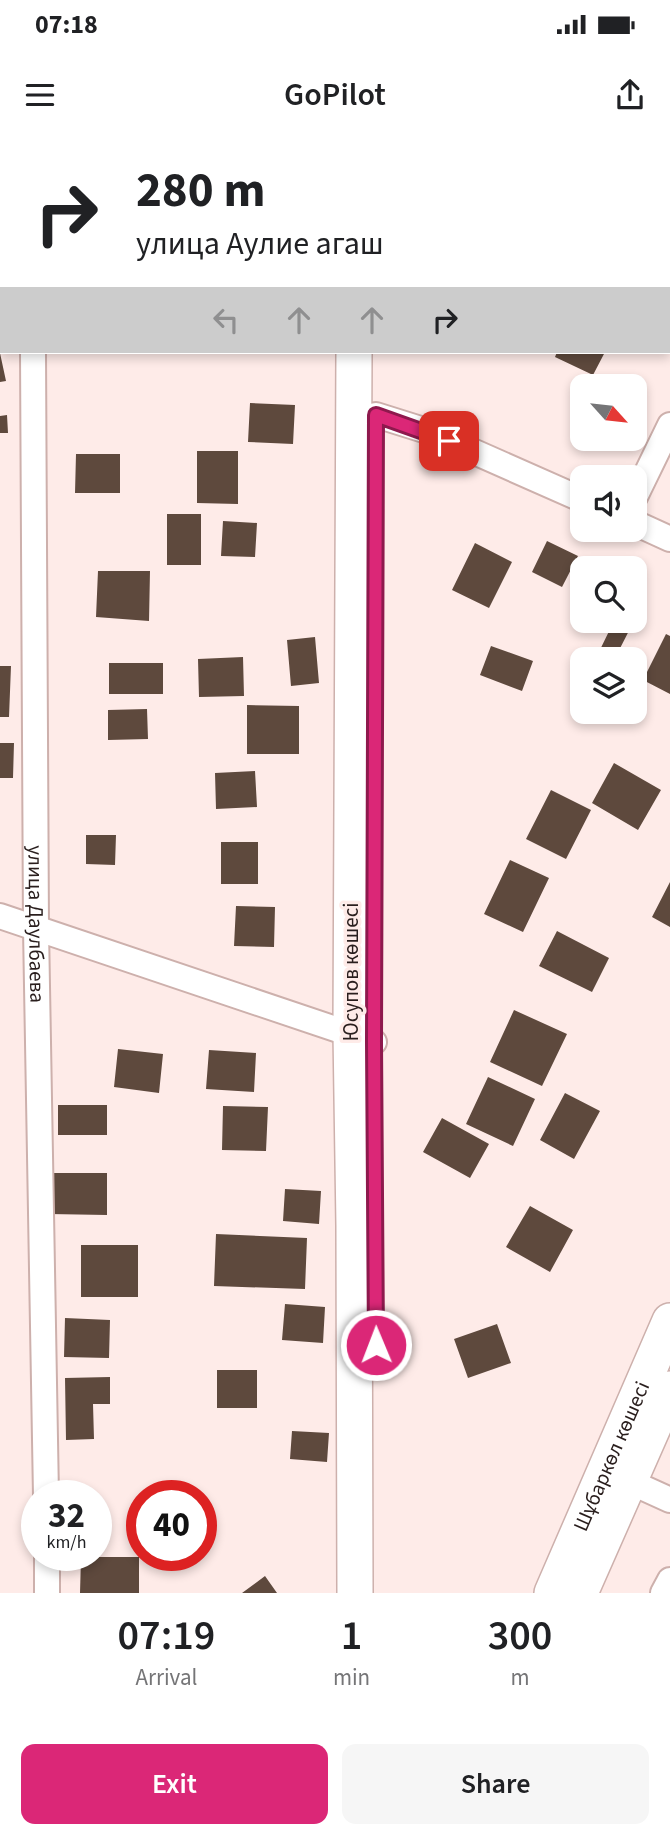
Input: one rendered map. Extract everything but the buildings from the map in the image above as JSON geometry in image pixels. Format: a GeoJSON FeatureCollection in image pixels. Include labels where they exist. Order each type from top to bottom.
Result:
{"type":"FeatureCollection","features":[{"type":"Feature","properties":{"kind":"street","name":"улица Даулбаева"},"geometry":{"type":"LineString","coordinates":[[33,354],[36,929],[46,1480]]}},
{"type":"Feature","properties":{"kind":"street","name":"Юсупов көшесі"},"geometry":{"type":"LineString","coordinates":[[354,354],[365,417],[362,1037],[378,1593]]}},
{"type":"Feature","properties":{"kind":"street","name":"Юсупов көшесі"},"geometry":{"type":"LineString","coordinates":[[365,417],[377,354]]}},
{"type":"Feature","properties":{"kind":"street"},"geometry":{"type":"LineString","coordinates":[[365,417],[426,431],[570,494]]}},
{"type":"Feature","properties":{"kind":"street"},"geometry":{"type":"LineString","coordinates":[[647,472],[670,425]]}},
{"type":"Feature","properties":{"kind":"street"},"geometry":{"type":"LineString","coordinates":[[647,528],[670,539]]}},
{"type":"Feature","properties":{"kind":"street"},"geometry":{"type":"LineString","coordinates":[[0,916],[362,1037]]}},
{"type":"Feature","properties":{"kind":"street","name":"Юсупов көшесі"},"geometry":{"type":"LineString","coordinates":[[355,1593],[354,1226],[362,1037]]}},
{"type":"Feature","properties":{"kind":"street","name":"Шұбаркөл көшесі"},"geometry":{"type":"LineString","coordinates":[[580,1593],[670,1321]]}},
{"type":"Feature","properties":{"kind":"street","name":"Шұбаркөл көшесі"},"geometry":{"type":"LineString","coordinates":[[552,1593],[617,1476],[670,1389]]}},
{"type":"Feature","properties":{"kind":"street"},"geometry":{"type":"LineString","coordinates":[[617,1476],[670,1500]]}},
{"type":"Feature","properties":{"kind":"street"},"geometry":{"type":"LineString","coordinates":[[47,1571],[47,1593]]}},
{"type":"Feature","properties":{"kind":"street"},"geometry":{"type":"LineString","coordinates":[[663,1593],[670,1580]]}},
{"type":"Feature","properties":{"kind":"route"},"geometry":{"type":"LineString","coordinates":[[376,1345],[376,415],[449,441]]}}]}
